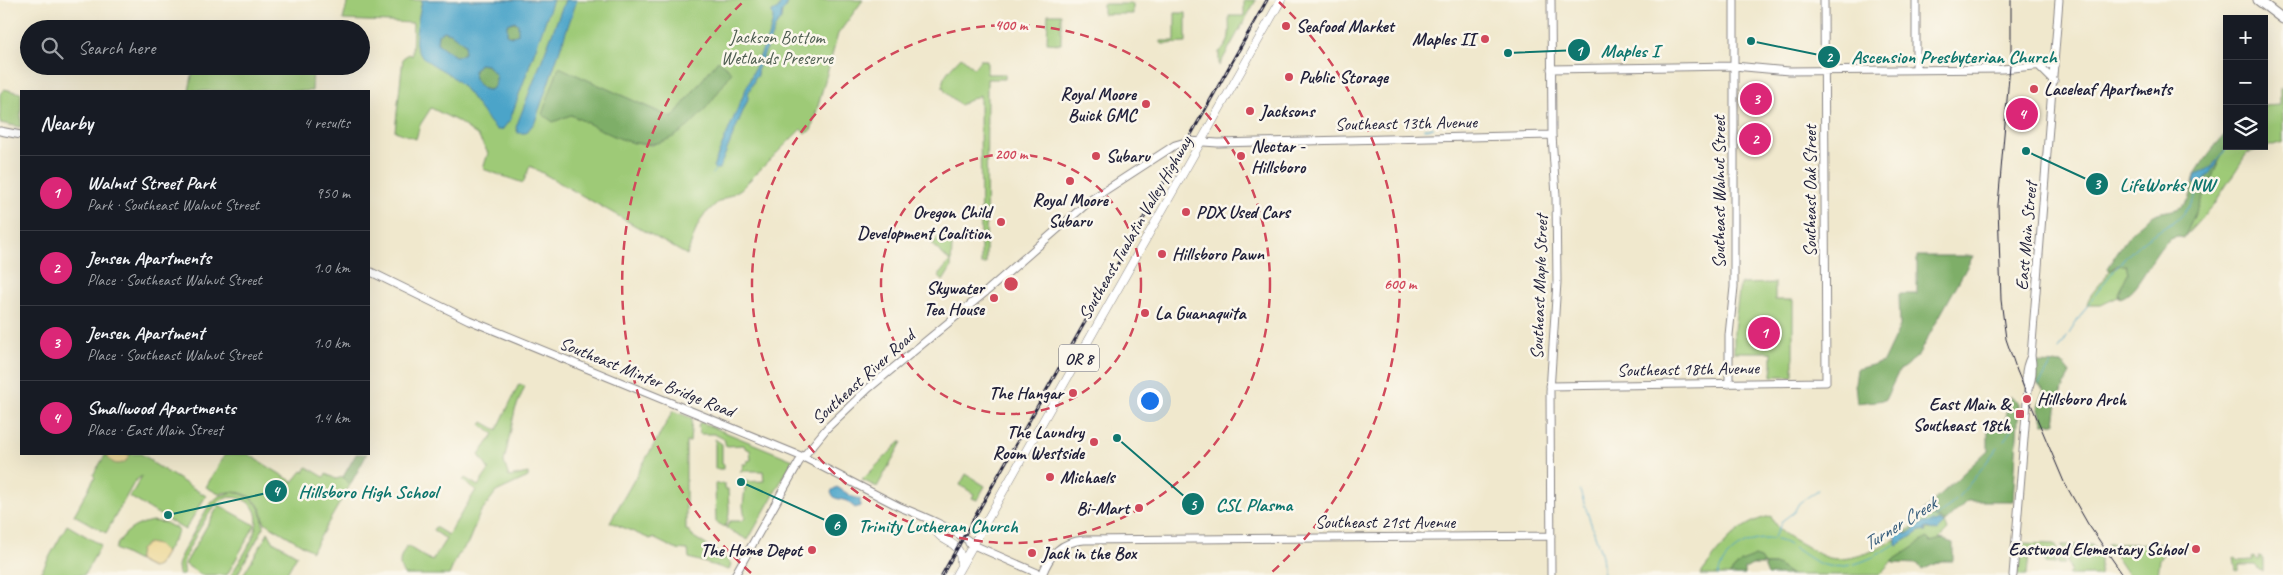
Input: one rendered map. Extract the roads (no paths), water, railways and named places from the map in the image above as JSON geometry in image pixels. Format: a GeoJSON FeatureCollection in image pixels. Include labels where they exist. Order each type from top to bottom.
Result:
{"type":"FeatureCollection","features":[{"type":"Feature","properties":{"kind":"highway"},"geometry":{"type":"LineString","coordinates":[[2258,0],[2283,19]]}},
{"type":"Feature","properties":{"kind":"main road","name":"Southeast Tualatin Valley Highway"},"geometry":{"type":"LineString","coordinates":[[956,575],[1281,0]]}},
{"type":"Feature","properties":{"kind":"main road"},"geometry":{"type":"LineString","coordinates":[[936,529],[937,533],[958,547],[962,564]]}},
{"type":"Feature","properties":{"kind":"street","name":"Southeast Maple Street"},"geometry":{"type":"LineString","coordinates":[[1551,0],[1552,135],[1556,199],[1557,282],[1550,386],[1551,575]]}},
{"type":"Feature","properties":{"kind":"street","name":"Southeast Walnut Street"},"geometry":{"type":"LineString","coordinates":[[1729,384],[1729,335],[1734,287],[1734,0]]}},
{"type":"Feature","properties":{"kind":"street","name":"Southeast Oak Street"},"geometry":{"type":"LineString","coordinates":[[1824,0],[1826,382]]}},
{"type":"Feature","properties":{"kind":"street"},"geometry":{"type":"LineString","coordinates":[[1916,0],[1916,70]]}},
{"type":"Feature","properties":{"kind":"street","name":"East Main Street"},"geometry":{"type":"LineString","coordinates":[[2012,575],[2028,389],[2026,383],[2027,364],[2031,356],[2059,0]]}},
{"type":"Feature","properties":{"kind":"street"},"geometry":{"type":"LineString","coordinates":[[1551,69],[1734,66],[1781,70],[1916,70],[2009,69],[2055,64]]}},
{"type":"Feature","properties":{"kind":"street"},"geometry":{"type":"LineString","coordinates":[[2038,66],[2054,82]]}},
{"type":"Feature","properties":{"kind":"street"},"geometry":{"type":"LineString","coordinates":[[0,131],[20,134]]}},
{"type":"Feature","properties":{"kind":"street","name":"Southeast 13th Avenue"},"geometry":{"type":"LineString","coordinates":[[1201,143],[1552,135]]}},
{"type":"Feature","properties":{"kind":"street","name":"Southeast River Road"},"geometry":{"type":"LineString","coordinates":[[735,575],[802,457],[859,397],[988,290],[1092,199],[1175,146],[1188,141],[1201,143]]}},
{"type":"Feature","properties":{"kind":"street","name":"Southeast Minter Bridge Road"},"geometry":{"type":"LineString","coordinates":[[370,271],[469,320],[802,457],[964,537],[973,544]]}},
{"type":"Feature","properties":{"kind":"street","name":"Southeast 18th Avenue"},"geometry":{"type":"LineString","coordinates":[[1550,386],[1826,382]]}},
{"type":"Feature","properties":{"kind":"street","name":"Southeast Minter Bridge Road"},"geometry":{"type":"LineString","coordinates":[[913,512],[936,529],[973,544]]}},
{"type":"Feature","properties":{"kind":"street","name":"Southeast 21st Avenue"},"geometry":{"type":"LineString","coordinates":[[1070,543],[1084,540],[1188,538],[1551,536]]}},
{"type":"Feature","properties":{"kind":"street"},"geometry":{"type":"LineString","coordinates":[[973,544],[1042,575],[1053,554],[1060,547],[1070,543]]}},
{"type":"Feature","properties":{"kind":"street"},"geometry":{"type":"LineString","coordinates":[[1047,575],[1055,558],[1070,543]]}},
{"type":"Feature","properties":{"kind":"water"},"geometry":{"type":"Polygon","coordinates":[[[422,0],[553,0],[510,120],[502,130],[497,130],[457,81],[430,63],[418,51],[416,46],[417,23],[422,0]],[[515,21],[507,24],[507,35],[511,37],[518,34],[518,24],[515,21]],[[444,31],[438,34],[437,43],[455,56],[460,56],[464,53],[465,44],[451,33],[444,31]],[[479,64],[474,70],[474,77],[481,87],[489,90],[493,88],[496,83],[496,75],[487,65],[479,64]]]}},
{"type":"Feature","properties":{"kind":"water"},"geometry":{"type":"Polygon","coordinates":[[[565,0],[577,0],[535,122],[526,133],[518,133],[516,127],[565,0]]]}},
{"type":"Feature","properties":{"kind":"water"},"geometry":{"type":"Polygon","coordinates":[[[782,0],[787,0],[786,8],[782,12],[781,19],[776,26],[757,71],[758,76],[755,77],[719,169],[715,169],[713,167],[715,162],[770,32],[773,19],[772,12],[778,9],[782,0]]]}},
{"type":"Feature","properties":{"kind":"water"},"geometry":{"type":"Polygon","coordinates":[[[2218,161],[2202,184],[2195,185],[2193,181],[2196,174],[2211,168],[2218,161]]]}},
{"type":"Feature","properties":{"kind":"water"},"geometry":{"type":"Polygon","coordinates":[[[837,487],[860,499],[860,506],[855,508],[847,501],[835,498],[831,493],[837,487]]]}},
{"type":"Feature","properties":{"kind":"water"},"geometry":{"type":"Polygon","coordinates":[[[1940,521],[1944,524],[1937,531],[1927,528],[1925,529],[1926,532],[1920,531],[1898,545],[1896,544],[1896,534],[1907,534],[1923,523],[1940,521]]]}},
{"type":"Feature","properties":{"kind":"waterway"},"geometry":{"type":"LineString","coordinates":[[1424,128],[1434,128],[1424,129]]}},
{"type":"Feature","properties":{"kind":"waterway","name":"Turner Creek"},"geometry":{"type":"LineString","coordinates":[[2217,162],[2225,150]]}},
{"type":"Feature","properties":{"kind":"waterway"},"geometry":{"type":"LineString","coordinates":[[712,174],[716,168]]}},
{"type":"Feature","properties":{"kind":"waterway","name":"Turner Creek"},"geometry":{"type":"LineString","coordinates":[[2059,350],[2084,310],[2123,260],[2139,244],[2178,219],[2192,203],[2202,184]]}},
{"type":"Feature","properties":{"kind":"waterway"},"geometry":{"type":"LineString","coordinates":[[2039,385],[2051,364]]}},
{"type":"Feature","properties":{"kind":"waterway","name":"Turner Creek"},"geometry":{"type":"LineString","coordinates":[[2004,440],[2012,430]]}},
{"type":"Feature","properties":{"kind":"waterway","name":"Turner Creek"},"geometry":{"type":"LineString","coordinates":[[1928,523],[1958,497],[1998,447]]}},
{"type":"Feature","properties":{"kind":"waterway"},"geometry":{"type":"LineString","coordinates":[[1774,537],[1783,520],[1794,512],[1799,503],[1818,490]]}},
{"type":"Feature","properties":{"kind":"waterway"},"geometry":{"type":"LineString","coordinates":[[1580,491],[1602,556],[1604,575]]}},
{"type":"Feature","properties":{"kind":"waterway","name":"Turner Creek"},"geometry":{"type":"LineString","coordinates":[[1718,575],[1728,556],[1746,543],[1768,539],[1789,545]]}},
{"type":"Feature","properties":{"kind":"waterway","name":"Turner Creek"},"geometry":{"type":"LineString","coordinates":[[1794,548],[1818,563],[1840,566],[1860,562],[1879,554],[1895,544]]}},
{"type":"Feature","properties":{"kind":"tram line"},"geometry":{"type":"LineString","coordinates":[[2011,0],[2011,53],[1998,205],[2001,300],[2006,339],[2017,371],[2064,482],[2088,524],[2123,575]]}},
{"type":"Feature","properties":{"kind":"railway"},"geometry":{"type":"LineString","coordinates":[[942,575],[1267,0]]}},
{"type":"Feature","properties":{"kind":"place","name":"Seafood Market"},"geometry":{"type":"Point","coordinates":[1286,26]}},
{"type":"Feature","properties":{"kind":"place","name":"Maples II"},"geometry":{"type":"Point","coordinates":[1485,39]}},
{"type":"Feature","properties":{"kind":"place","name":"Ascension Presbyterian Church"},"geometry":{"type":"Point","coordinates":[1751,41]}},
{"type":"Feature","properties":{"kind":"place","name":"Maples I"},"geometry":{"type":"Point","coordinates":[1508,53]}},
{"type":"Feature","properties":{"kind":"place","name":"Public Storage"},"geometry":{"type":"Point","coordinates":[1289,77]}},
{"type":"Feature","properties":{"kind":"place","name":"Laceleaf Apartments"},"geometry":{"type":"Point","coordinates":[2034,89]}},
{"type":"Feature","properties":{"kind":"place","name":"Jensen Apartment"},"geometry":{"type":"Point","coordinates":[1756,99]}},
{"type":"Feature","properties":{"kind":"place","name":"Royal Moore Buick GMC"},"geometry":{"type":"Point","coordinates":[1146,104]}},
{"type":"Feature","properties":{"kind":"place","name":"Jacksons"},"geometry":{"type":"Point","coordinates":[1250,111]}},
{"type":"Feature","properties":{"kind":"place","name":"Smallwood Apartments"},"geometry":{"type":"Point","coordinates":[2022,114]}},
{"type":"Feature","properties":{"kind":"place","name":"Jensen Apartments"},"geometry":{"type":"Point","coordinates":[1755,139]}},
{"type":"Feature","properties":{"kind":"place","name":"LifeWorks NW"},"geometry":{"type":"Point","coordinates":[2026,151]}},
{"type":"Feature","properties":{"kind":"place","name":"Subaru"},"geometry":{"type":"Point","coordinates":[1096,156]}},
{"type":"Feature","properties":{"kind":"place","name":"Nectar - Hillsboro"},"geometry":{"type":"Point","coordinates":[1241,156]}},
{"type":"Feature","properties":{"kind":"place","name":"Royal Moore Subaru"},"geometry":{"type":"Point","coordinates":[1070,181]}},
{"type":"Feature","properties":{"kind":"place","name":"PDX Used Cars"},"geometry":{"type":"Point","coordinates":[1186,212]}},
{"type":"Feature","properties":{"kind":"place","name":"Oregon Child Development Coalition"},"geometry":{"type":"Point","coordinates":[1001,222]}},
{"type":"Feature","properties":{"kind":"place","name":"Hillsboro Pawn"},"geometry":{"type":"Point","coordinates":[1162,254]}},
{"type":"Feature","properties":{"kind":"place","name":"Skywater Tea House"},"geometry":{"type":"Point","coordinates":[994,298]}},
{"type":"Feature","properties":{"kind":"place","name":"La Guanaquita"},"geometry":{"type":"Point","coordinates":[1145,313]}},
{"type":"Feature","properties":{"kind":"place","name":"Walnut Street Park"},"geometry":{"type":"Point","coordinates":[1764,333]}},
{"type":"Feature","properties":{"kind":"place","name":"The Hangar"},"geometry":{"type":"Point","coordinates":[1073,393]}},
{"type":"Feature","properties":{"kind":"place","name":"Hillsboro Arch"},"geometry":{"type":"Point","coordinates":[2027,399]}},
{"type":"Feature","properties":{"kind":"place","name":"East Main & Southeast 18th"},"geometry":{"type":"Point","coordinates":[2020,414]}},
{"type":"Feature","properties":{"kind":"place","name":"CSL Plasma"},"geometry":{"type":"Point","coordinates":[1117,438]}},
{"type":"Feature","properties":{"kind":"place","name":"The Laundry Room Westside"},"geometry":{"type":"Point","coordinates":[1094,442]}},
{"type":"Feature","properties":{"kind":"place","name":"Michaels"},"geometry":{"type":"Point","coordinates":[1050,477]}},
{"type":"Feature","properties":{"kind":"place","name":"Trinity Lutheran Church"},"geometry":{"type":"Point","coordinates":[741,482]}},
{"type":"Feature","properties":{"kind":"place","name":"Bi-Mart"},"geometry":{"type":"Point","coordinates":[1139,508]}},
{"type":"Feature","properties":{"kind":"place","name":"Hillsboro High School"},"geometry":{"type":"Point","coordinates":[168,515]}},
{"type":"Feature","properties":{"kind":"place","name":"Eastwood Elementary School"},"geometry":{"type":"Point","coordinates":[2196,549]}},
{"type":"Feature","properties":{"kind":"place","name":"The Home Depot"},"geometry":{"type":"Point","coordinates":[812,550]}},
{"type":"Feature","properties":{"kind":"place","name":"Jack in the Box"},"geometry":{"type":"Point","coordinates":[1032,553]}},
{"type":"Feature","properties":{"kind":"park label","name":"Jackson Bottom Wetlands Preserve"},"geometry":{"type":"Point","coordinates":[777,47]}}]}
